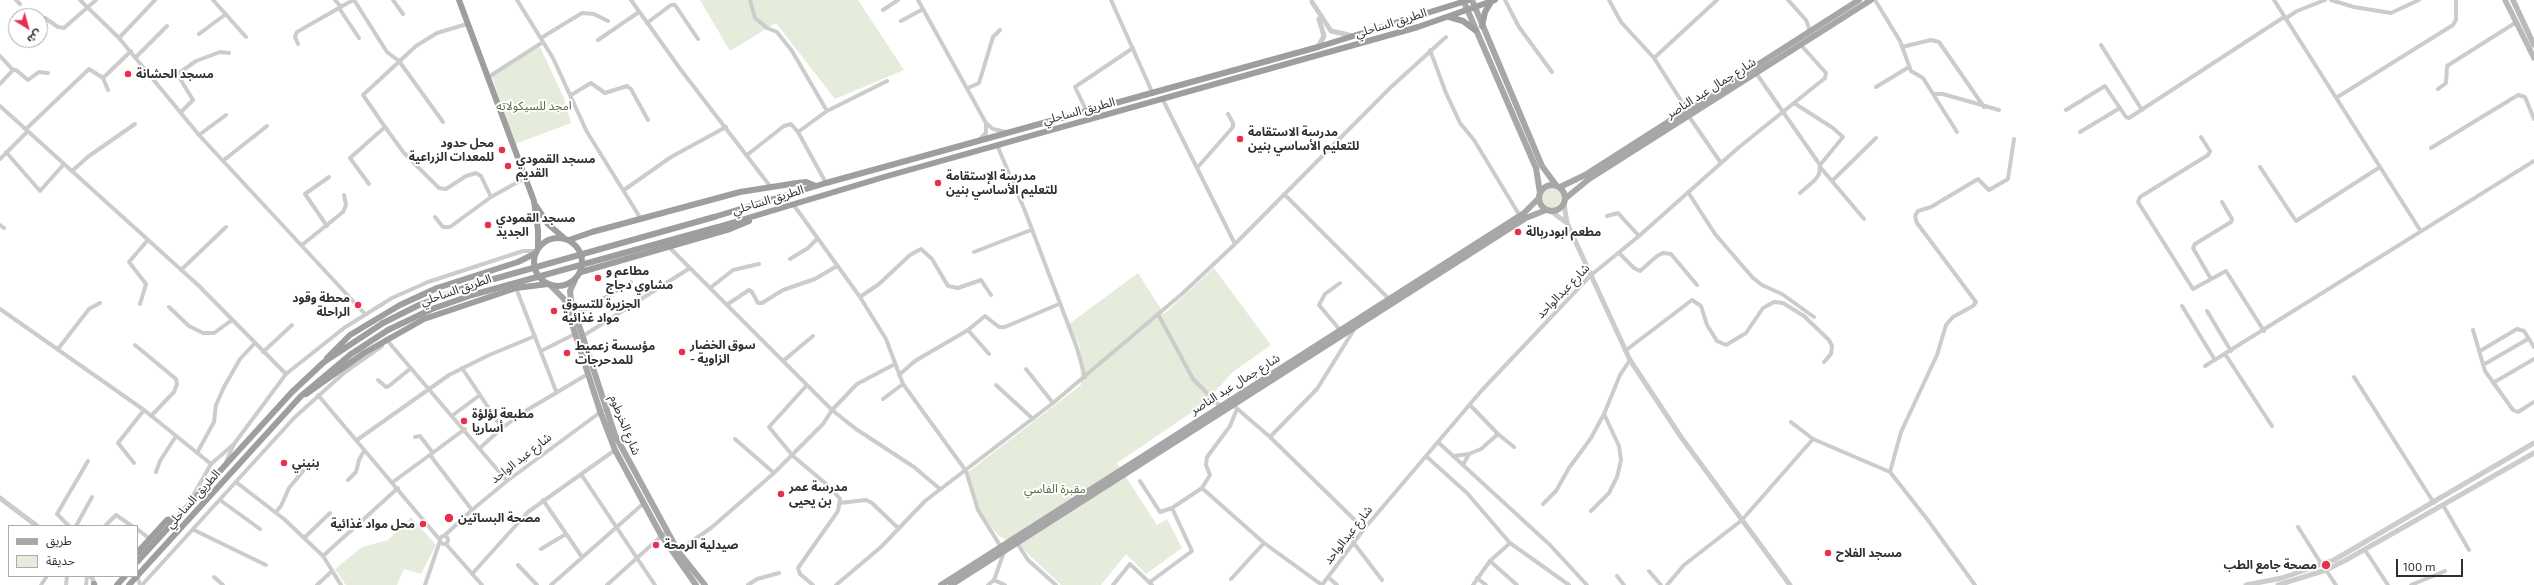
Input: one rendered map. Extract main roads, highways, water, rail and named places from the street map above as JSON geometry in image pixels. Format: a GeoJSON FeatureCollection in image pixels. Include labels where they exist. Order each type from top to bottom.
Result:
{"type":"FeatureCollection","features":[{"type":"Feature","properties":{"kind":"highway"},"geometry":{"type":"LineString","coordinates":[[301,396],[315,390],[351,362],[387,340],[438,313],[516,288],[549,285],[563,286],[575,280],[581,272],[581,254],[548,224],[534,201],[459,0]]}},
{"type":"Feature","properties":{"kind":"highway"},"geometry":{"type":"LineString","coordinates":[[1482,26],[1485,12],[1494,0]]}},
{"type":"Feature","properties":{"kind":"highway","name":"الطريق الساحلي"},"geometry":{"type":"LineString","coordinates":[[138,575],[301,396],[351,354],[388,330],[432,309],[472,295],[718,227],[997,145],[1227,82],[1445,18],[1494,0]]}},
{"type":"Feature","properties":{"kind":"highway","name":"الطريق الساحلي"},"geometry":{"type":"LineString","coordinates":[[138,561],[292,392],[324,362],[384,323],[424,303],[469,286],[979,140],[1224,74],[1468,1]]}},
{"type":"Feature","properties":{"kind":"highway"},"geometry":{"type":"LineString","coordinates":[[1445,18],[1459,20],[1475,30]]}},
{"type":"Feature","properties":{"kind":"highway"},"geometry":{"type":"LineString","coordinates":[[1224,74],[1227,82]]}},
{"type":"Feature","properties":{"kind":"highway"},"geometry":{"type":"LineString","coordinates":[[324,362],[337,346],[350,335],[400,305],[437,288],[518,262],[537,251],[553,239],[567,240],[711,199],[770,186],[806,182],[816,186]]}},
{"type":"Feature","properties":{"kind":"highway"},"geometry":{"type":"LineString","coordinates":[[534,201],[538,230],[536,271],[549,285]]}},
{"type":"Feature","properties":{"kind":"highway"},"geometry":{"type":"LineString","coordinates":[[581,272],[730,229],[764,213]]}},
{"type":"Feature","properties":{"kind":"highway"},"geometry":{"type":"LineString","coordinates":[[138,552],[167,520],[177,518]]}},
{"type":"Feature","properties":{"kind":"highway"},"geometry":{"type":"LineString","coordinates":[[117,585],[124,577]]}},
{"type":"Feature","properties":{"kind":"highway","name":"الطريق الساحلي"},"geometry":{"type":"LineString","coordinates":[[129,585],[136,577]]}},
{"type":"Feature","properties":{"kind":"main road","name":"شارع جمال عبد الناصر"},"geometry":{"type":"LineString","coordinates":[[1565,201],[1588,179],[1859,0]]}},
{"type":"Feature","properties":{"kind":"main road","name":"شارع جمال عبد الناصر"},"geometry":{"type":"LineString","coordinates":[[1558,186],[1585,175],[1756,73],[1871,0]]}},
{"type":"Feature","properties":{"kind":"main road"},"geometry":{"type":"LineString","coordinates":[[2505,0],[2515,23],[2534,58]]}},
{"type":"Feature","properties":{"kind":"main road"},"geometry":{"type":"LineString","coordinates":[[2513,0],[2534,45]]}},
{"type":"Feature","properties":{"kind":"main road"},"geometry":{"type":"LineString","coordinates":[[1468,1],[1475,8],[1542,166],[1558,186],[1565,201],[1557,211],[1549,211],[1539,195],[1536,168],[1475,30],[1467,10],[1468,1]]}},
{"type":"Feature","properties":{"kind":"main road"},"geometry":{"type":"LineString","coordinates":[[1475,30],[1477,25],[1482,26]]}},
{"type":"Feature","properties":{"kind":"main road"},"geometry":{"type":"LineString","coordinates":[[1539,195],[1547,186],[1558,186]]}},
{"type":"Feature","properties":{"kind":"main road","name":"شارع جمال عبد الناصر"},"geometry":{"type":"LineString","coordinates":[[951,585],[1220,406],[1520,216],[1532,207],[1539,195]]}},
{"type":"Feature","properties":{"kind":"main road","name":"شارع جمال عبد الناصر"},"geometry":{"type":"LineString","coordinates":[[941,585],[1003,549],[1017,543],[1235,407],[1356,326],[1526,218],[1549,211]]}},
{"type":"Feature","properties":{"kind":"main road","name":"شارع الخرطوم"},"geometry":{"type":"LineString","coordinates":[[575,280],[570,294],[615,450],[661,535],[696,585]]}},
{"type":"Feature","properties":{"kind":"main road","name":"شارع الخرطوم"},"geometry":{"type":"LineString","coordinates":[[549,285],[564,299],[588,374],[621,449],[678,551],[705,585]]}},
{"type":"Feature","properties":{"kind":"place","name":"مسجد الحشانة"},"geometry":{"type":"Point","coordinates":[128,74]}},
{"type":"Feature","properties":{"kind":"place","name":"مدرسة الاستقامة للتعليم الأساسي بنين"},"geometry":{"type":"Point","coordinates":[1240,139]}},
{"type":"Feature","properties":{"kind":"place","name":"محل حدود للمعدات الزراعية"},"geometry":{"type":"Point","coordinates":[502,150]}},
{"type":"Feature","properties":{"kind":"place","name":"مسجد القمودي القديم"},"geometry":{"type":"Point","coordinates":[508,166]}},
{"type":"Feature","properties":{"kind":"place","name":"مدرسة اﻹستقامة للتعليم اﻷساسي بنين"},"geometry":{"type":"Point","coordinates":[938,183]}},
{"type":"Feature","properties":{"kind":"place","name":"مسجد القمودي الجديد"},"geometry":{"type":"Point","coordinates":[488,225]}},
{"type":"Feature","properties":{"kind":"place","name":"مطعم ابودربالة"},"geometry":{"type":"Point","coordinates":[1518,232]}},
{"type":"Feature","properties":{"kind":"place","name":"مطاعم و مشاوي دجاج"},"geometry":{"type":"Point","coordinates":[598,278]}},
{"type":"Feature","properties":{"kind":"place","name":"محطة وقود الراحلة"},"geometry":{"type":"Point","coordinates":[358,305]}},
{"type":"Feature","properties":{"kind":"place","name":"الجزيرة للتسوق مواد غذائية"},"geometry":{"type":"Point","coordinates":[554,311]}},
{"type":"Feature","properties":{"kind":"place","name":"سوق الخضار - الزاوية"},"geometry":{"type":"Point","coordinates":[682,352]}},
{"type":"Feature","properties":{"kind":"place","name":"مؤسسة زعميط للمدحرجات"},"geometry":{"type":"Point","coordinates":[567,353]}},
{"type":"Feature","properties":{"kind":"place","name":"مطبعة لؤلؤة أساريا"},"geometry":{"type":"Point","coordinates":[464,421]}},
{"type":"Feature","properties":{"kind":"place","name":"بنيني"},"geometry":{"type":"Point","coordinates":[284,463]}},
{"type":"Feature","properties":{"kind":"place","name":"مدرسة عمر بن يحيى"},"geometry":{"type":"Point","coordinates":[781,494]}},
{"type":"Feature","properties":{"kind":"place","name":"مصحة البساتين"},"geometry":{"type":"Point","coordinates":[449,518]}},
{"type":"Feature","properties":{"kind":"place","name":"محل مواد غذائية"},"geometry":{"type":"Point","coordinates":[423,524]}},
{"type":"Feature","properties":{"kind":"place","name":"صيدلية الرمحة"},"geometry":{"type":"Point","coordinates":[656,545]}},
{"type":"Feature","properties":{"kind":"place","name":"مسجد الفلاح"},"geometry":{"type":"Point","coordinates":[1828,553]}},
{"type":"Feature","properties":{"kind":"place","name":"مصحة جامع الطب"},"geometry":{"type":"Point","coordinates":[2326,565]}},
{"type":"Feature","properties":{"kind":"park label","name":"امجد للسيكولاته"},"geometry":{"type":"Point","coordinates":[534,106]}},
{"type":"Feature","properties":{"kind":"park label","name":"مقبرة الفاسي"},"geometry":{"type":"Point","coordinates":[1055,489]}}]}
